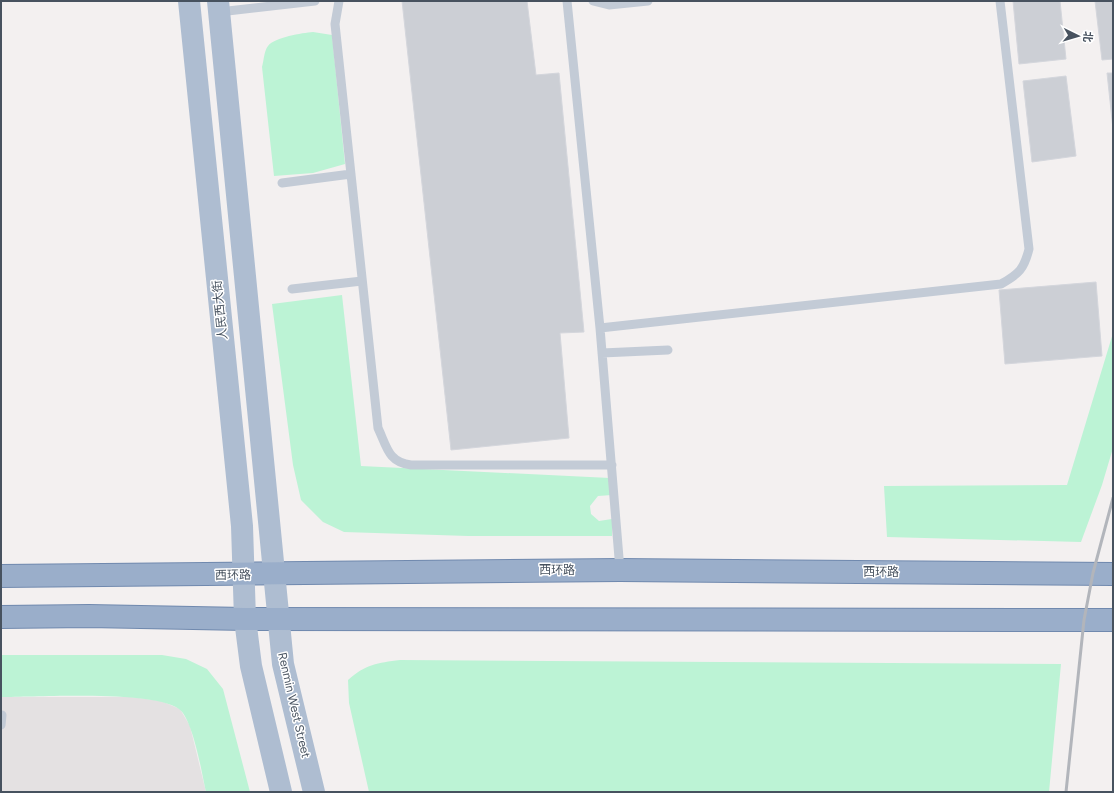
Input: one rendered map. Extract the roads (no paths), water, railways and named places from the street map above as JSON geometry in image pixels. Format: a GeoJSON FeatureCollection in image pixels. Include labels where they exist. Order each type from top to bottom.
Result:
{"type":"FeatureCollection","features":[{"type":"Feature","properties":{"kind":"highway","name":"西环路"},"geometry":{"type":"LineString","coordinates":[[1,576],[242,575],[620,570],[1113,574]]}},
{"type":"Feature","properties":{"kind":"highway"},"geometry":{"type":"LineString","coordinates":[[1,617],[89,616],[245,618],[1113,620]]}},
{"type":"Feature","properties":{"kind":"main road","name":"人民西大街"},"geometry":{"type":"LineString","coordinates":[[189,1],[242,526],[242,575],[245,618]]}},
{"type":"Feature","properties":{"kind":"main road"},"geometry":{"type":"LineString","coordinates":[[219,6],[275,574],[278,618]]}},
{"type":"Feature","properties":{"kind":"main road"},"geometry":{"type":"LineString","coordinates":[[242,526],[246,541],[250,546],[254,547],[263,545],[266,540],[270,523]]}},
{"type":"Feature","properties":{"kind":"main road"},"geometry":{"type":"LineString","coordinates":[[245,618],[251,666],[281,792]]}},
{"type":"Feature","properties":{"kind":"main road","name":"Renmin West Street"},"geometry":{"type":"LineString","coordinates":[[278,618],[283,664],[314,792]]}},
{"type":"Feature","properties":{"kind":"lane"},"geometry":{"type":"LineString","coordinates":[[219,6],[315,1]]}},
{"type":"Feature","properties":{"kind":"lane"},"geometry":{"type":"LineString","coordinates":[[339,1],[335,24],[378,428],[391,457],[401,464],[411,465],[612,465]]}},
{"type":"Feature","properties":{"kind":"lane"},"geometry":{"type":"LineString","coordinates":[[567,1],[600,328],[620,570]]}},
{"type":"Feature","properties":{"kind":"lane"},"geometry":{"type":"LineString","coordinates":[[593,1],[609,5],[648,1]]}},
{"type":"Feature","properties":{"kind":"lane"},"geometry":{"type":"LineString","coordinates":[[600,328],[1001,284],[1016,276],[1026,264],[1029,249],[1000,1]]}},
{"type":"Feature","properties":{"kind":"lane"},"geometry":{"type":"LineString","coordinates":[[282,182],[350,174]]}},
{"type":"Feature","properties":{"kind":"lane"},"geometry":{"type":"LineString","coordinates":[[292,289],[362,281]]}},
{"type":"Feature","properties":{"kind":"lane"},"geometry":{"type":"LineString","coordinates":[[602,353],[668,350]]}},
{"type":"Feature","properties":{"kind":"lane"},"geometry":{"type":"LineString","coordinates":[[1,725],[2,715]]}},
{"type":"Feature","properties":{"kind":"railway"},"geometry":{"type":"LineString","coordinates":[[1066,792],[1084,620],[1093,573],[1113,498]]}}]}
